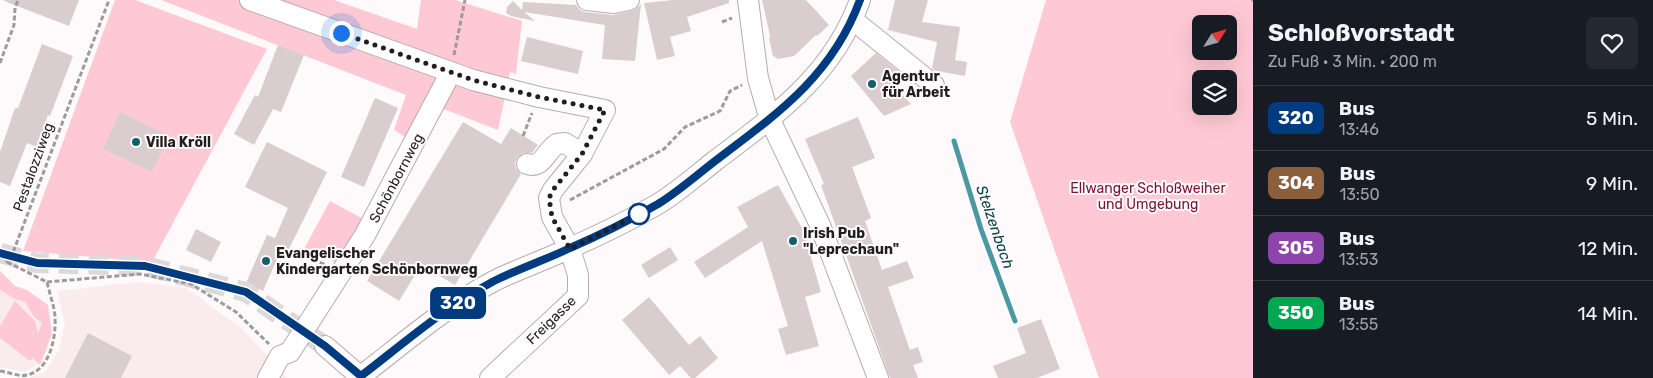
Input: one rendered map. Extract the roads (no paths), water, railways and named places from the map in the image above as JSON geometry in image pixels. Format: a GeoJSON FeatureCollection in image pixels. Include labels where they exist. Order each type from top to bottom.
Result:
{"type":"FeatureCollection","features":[{"type":"Feature","properties":{"kind":"street"},"geometry":{"type":"LineString","coordinates":[[250,0],[451,72],[539,97],[605,110],[582,154],[553,190],[550,204]]}},
{"type":"Feature","properties":{"kind":"street"},"geometry":{"type":"LineString","coordinates":[[587,0],[614,3],[629,0]]}},
{"type":"Feature","properties":{"kind":"street"},"geometry":{"type":"LineString","coordinates":[[748,0],[758,78],[770,120],[820,225],[878,378]]}},
{"type":"Feature","properties":{"kind":"street"},"geometry":{"type":"LineString","coordinates":[[325,346],[362,377],[441,314],[492,282],[533,263],[570,249],[659,203],[770,120],[810,83],[832,56],[853,20],[860,0]]}},
{"type":"Feature","properties":{"kind":"street"},"geometry":{"type":"LineString","coordinates":[[853,20],[934,85]]}},
{"type":"Feature","properties":{"kind":"street","name":"Schönbornweg"},"geometry":{"type":"LineString","coordinates":[[268,378],[280,356],[290,352],[366,235],[451,72]]}},
{"type":"Feature","properties":{"kind":"street","name":"Freigasse"},"geometry":{"type":"LineString","coordinates":[[490,378],[578,296],[578,275],[570,249],[552,217],[550,204],[543,187],[525,167],[539,164],[557,144],[565,143],[582,154]]}},
{"type":"Feature","properties":{"kind":"waterway","name":"Stelzenbach"},"geometry":{"type":"LineString","coordinates":[[954,141],[981,229],[1015,321]]}},
{"type":"Feature","properties":{"kind":"tunnel"},"geometry":{"type":"LineString","coordinates":[[0,253],[37,263],[145,266],[246,292],[325,346]]}},
{"type":"Feature","properties":{"kind":"place","name":"Agentur für Arbeit"},"geometry":{"type":"Point","coordinates":[872,84]}},
{"type":"Feature","properties":{"kind":"place","name":"Villa Kröll"},"geometry":{"type":"Point","coordinates":[136,142]}},
{"type":"Feature","properties":{"kind":"place","name":"Irish Pub \"Leprechaun\""},"geometry":{"type":"Point","coordinates":[793,241]}},
{"type":"Feature","properties":{"kind":"place","name":"Evangelischer Kindergarten Schönbornweg"},"geometry":{"type":"Point","coordinates":[266,261]}},
{"type":"Feature","properties":{"kind":"park label","name":"Ellwanger Schloßweiher und Umgebung"},"geometry":{"type":"Point","coordinates":[1148,196]}}]}
